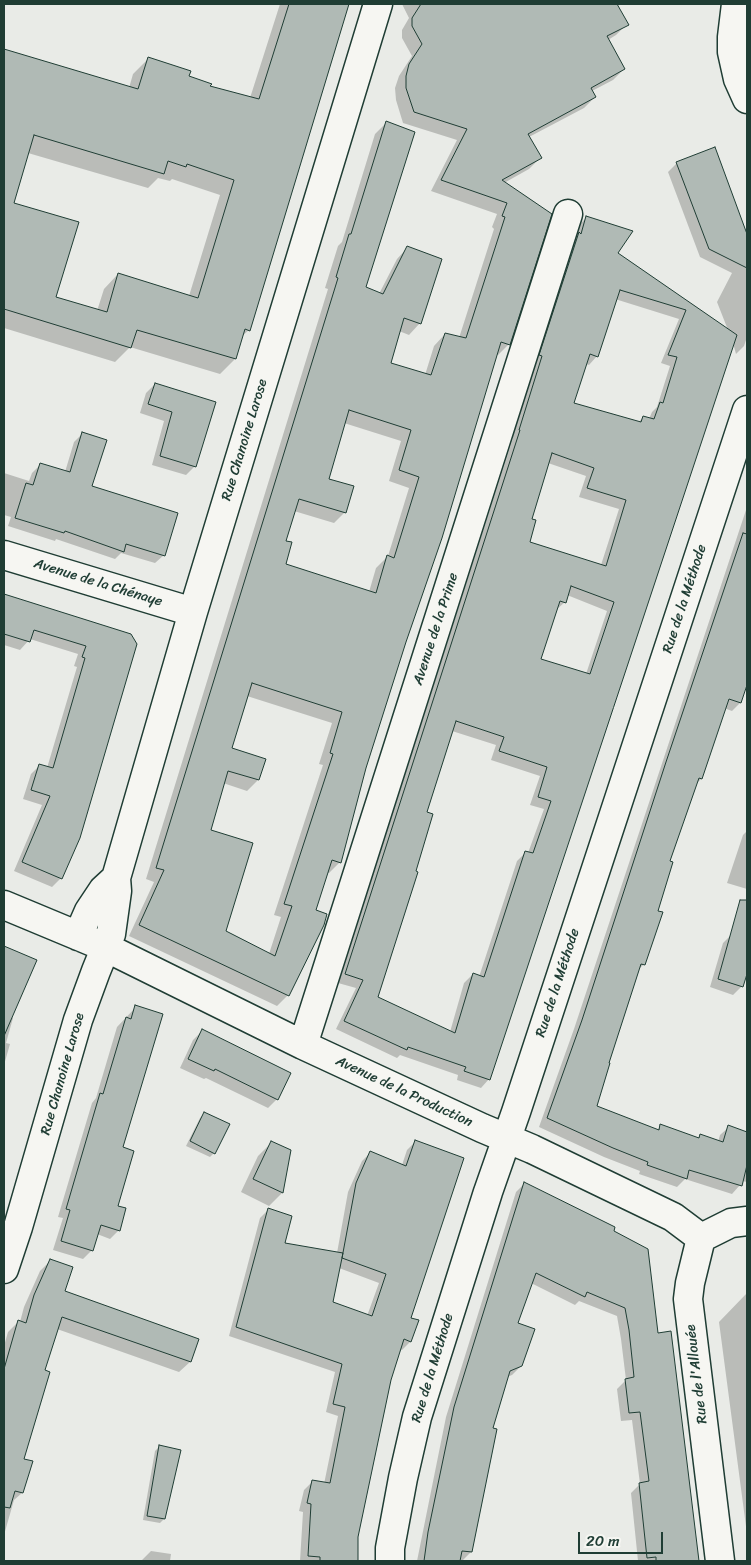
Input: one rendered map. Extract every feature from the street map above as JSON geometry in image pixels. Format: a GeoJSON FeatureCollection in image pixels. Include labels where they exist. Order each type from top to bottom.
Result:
{"type":"FeatureCollection","features":[{"type":"Feature","properties":{"kind":"street","name":"Rue Chanoine Larose"},"geometry":{"type":"LineString","coordinates":[[4,1269],[78,1020],[111,934],[116,878],[192,612],[378,4]]}},
{"type":"Feature","properties":{"kind":"street"},"geometry":{"type":"LineString","coordinates":[[736,4],[732,52],[738,79],[747,100]]}},
{"type":"Feature","properties":{"kind":"street","name":"Avenue de la Prime"},"geometry":{"type":"LineString","coordinates":[[303,1045],[568,214]]}},
{"type":"Feature","properties":{"kind":"street","name":"Rue de la Méthode"},"geometry":{"type":"LineString","coordinates":[[390,1561],[390,1548],[403,1478],[417,1417],[488,1192],[747,410]]}},
{"type":"Feature","properties":{"kind":"street","name":"Avenue de la Chénaye"},"geometry":{"type":"LineString","coordinates":[[4,555],[192,612]]}},
{"type":"Feature","properties":{"kind":"street","name":"Rue Chanoine Larose"},"geometry":{"type":"LineString","coordinates":[[78,936],[89,911],[103,890],[116,878]]}},
{"type":"Feature","properties":{"kind":"street","name":"Avenue de la Production"},"geometry":{"type":"LineString","coordinates":[[4,905],[105,947],[303,1045],[506,1139],[532,1149],[673,1217],[701,1238]]}},
{"type":"Feature","properties":{"kind":"street"},"geometry":{"type":"LineString","coordinates":[[701,1238],[732,1223],[747,1220]]}},
{"type":"Feature","properties":{"kind":"street","name":"Rue de l'Allouée"},"geometry":{"type":"LineString","coordinates":[[701,1238],[688,1299],[720,1561]]}},
{"type":"Feature","properties":{"kind":"building"},"geometry":{"type":"Polygon","coordinates":[[[289,4],[349,4],[250,331],[245,329],[236,359],[137,330],[131,348],[4,309],[4,49],[138,89],[148,57],[191,71],[189,76],[212,84],[210,86],[259,99],[289,4]],[[34,135],[14,203],[79,222],[56,297],[107,312],[118,273],[198,298],[234,180],[187,164],[186,167],[168,161],[164,174],[34,135]]]}},
{"type":"Feature","properties":{"kind":"building"},"geometry":{"type":"Polygon","coordinates":[[[421,4],[617,4],[629,25],[607,36],[625,69],[591,88],[596,97],[528,134],[542,158],[502,180],[552,214],[510,345],[501,342],[442,538],[406,642],[366,768],[341,863],[332,860],[316,910],[327,914],[324,925],[289,996],[139,925],[164,870],[156,868],[338,278],[336,277],[349,234],[351,234],[386,121],[415,132],[366,287],[383,294],[407,246],[442,259],[421,324],[404,318],[391,363],[431,375],[445,333],[466,338],[505,217],[502,216],[507,203],[441,180],[467,129],[414,112],[406,88],[406,76],[409,64],[422,44],[412,26],[412,18],[421,4]],[[349,410],[329,479],[354,486],[346,513],[299,499],[286,541],[292,542],[286,564],[376,593],[387,555],[394,558],[419,477],[399,470],[411,430],[349,410]],[[252,683],[232,748],[266,759],[259,780],[228,771],[211,830],[253,843],[226,931],[275,956],[292,906],[284,904],[333,754],[330,753],[342,712],[252,683]]]}},
{"type":"Feature","properties":{"kind":"building"},"geometry":{"type":"Polygon","coordinates":[[[715,147],[747,234],[747,268],[709,249],[676,162],[715,147]]]}},
{"type":"Feature","properties":{"kind":"building"},"geometry":{"type":"Polygon","coordinates":[[[586,216],[633,231],[618,253],[737,335],[490,1080],[464,1071],[466,1067],[408,1047],[407,1050],[344,1021],[363,980],[345,974],[520,430],[542,356],[539,355],[579,232],[581,234],[586,216]],[[620,290],[598,357],[590,354],[574,403],[641,422],[643,416],[654,419],[660,402],[663,403],[677,357],[668,355],[686,310],[620,290]],[[552,453],[532,519],[536,520],[530,542],[606,566],[626,500],[587,488],[594,468],[552,453]],[[571,586],[566,603],[560,601],[541,659],[590,674],[614,602],[571,586]],[[456,721],[427,812],[433,814],[416,871],[418,872],[378,997],[455,1033],[473,973],[484,977],[525,851],[533,853],[551,801],[538,797],[547,767],[499,751],[504,737],[456,721]]]}},
{"type":"Feature","properties":{"kind":"building"},"geometry":{"type":"Polygon","coordinates":[[[155,383],[216,402],[196,467],[160,456],[172,412],[148,404],[155,383]]]}},
{"type":"Feature","properties":{"kind":"building"},"geometry":{"type":"Polygon","coordinates":[[[82,432],[107,440],[92,486],[178,513],[165,556],[126,544],[124,552],[65,531],[64,533],[15,518],[26,483],[33,485],[40,463],[70,472],[82,432]]]}},
{"type":"Feature","properties":{"kind":"building"},"geometry":{"type":"Polygon","coordinates":[[[743,533],[747,534],[747,685],[741,703],[729,699],[702,779],[699,778],[670,861],[673,862],[658,911],[663,912],[645,965],[641,964],[597,1106],[659,1130],[660,1124],[699,1138],[700,1134],[723,1142],[728,1125],[747,1132],[747,1165],[742,1186],[689,1170],[687,1179],[647,1165],[648,1162],[547,1118],[582,1020],[743,533]]]}},
{"type":"Feature","properties":{"kind":"building"},"geometry":{"type":"Polygon","coordinates":[[[4,594],[131,634],[137,644],[80,838],[62,879],[22,862],[50,796],[31,790],[39,764],[53,768],[85,658],[82,657],[86,646],[34,630],[30,642],[4,634],[4,594]]]}},
{"type":"Feature","properties":{"kind":"building"},"geometry":{"type":"Polygon","coordinates":[[[740,900],[747,900],[747,974],[743,987],[718,979],[740,900]]]}},
{"type":"Feature","properties":{"kind":"building"},"geometry":{"type":"Polygon","coordinates":[[[4,946],[37,960],[4,1036],[4,946]]]}},
{"type":"Feature","properties":{"kind":"building"},"geometry":{"type":"Polygon","coordinates":[[[135,1005],[163,1014],[123,1147],[134,1151],[118,1206],[126,1208],[120,1231],[101,1225],[93,1251],[61,1241],[70,1210],[66,1209],[100,1093],[103,1094],[126,1017],[131,1019],[135,1005]]]}},
{"type":"Feature","properties":{"kind":"building"},"geometry":{"type":"Polygon","coordinates":[[[202,1029],[291,1073],[278,1100],[215,1069],[214,1071],[188,1059],[202,1029]]]}},
{"type":"Feature","properties":{"kind":"building"},"geometry":{"type":"Polygon","coordinates":[[[204,1112],[230,1124],[215,1154],[190,1141],[204,1112]]]}},
{"type":"Feature","properties":{"kind":"building"},"geometry":{"type":"Polygon","coordinates":[[[415,1140],[464,1158],[411,1318],[419,1320],[411,1342],[404,1339],[391,1380],[358,1537],[358,1561],[320,1561],[320,1557],[308,1556],[311,1504],[307,1503],[312,1480],[330,1483],[345,1407],[333,1404],[342,1364],[236,1327],[268,1208],[292,1216],[285,1243],[343,1253],[356,1183],[370,1151],[406,1166],[415,1140]],[[342,1257],[333,1302],[372,1316],[386,1274],[342,1257]]]}},
{"type":"Feature","properties":{"kind":"building"},"geometry":{"type":"Polygon","coordinates":[[[271,1141],[291,1150],[283,1193],[253,1179],[271,1141]]]}},
{"type":"Feature","properties":{"kind":"building"},"geometry":{"type":"Polygon","coordinates":[[[524,1182],[615,1227],[614,1231],[648,1249],[658,1333],[671,1331],[699,1561],[656,1561],[656,1557],[647,1558],[639,1483],[649,1481],[640,1412],[629,1413],[625,1379],[634,1377],[625,1308],[587,1292],[585,1297],[536,1273],[518,1323],[535,1329],[522,1366],[510,1371],[493,1428],[497,1429],[472,1552],[462,1551],[460,1561],[424,1561],[428,1532],[454,1407],[524,1182]]]}},
{"type":"Feature","properties":{"kind":"building"},"geometry":{"type":"Polygon","coordinates":[[[50,1259],[73,1267],[65,1291],[199,1339],[191,1362],[62,1317],[45,1370],[50,1372],[24,1459],[33,1461],[23,1493],[15,1491],[10,1508],[4,1507],[4,1369],[18,1320],[26,1323],[34,1295],[50,1259]]]}},
{"type":"Feature","properties":{"kind":"building"},"geometry":{"type":"Polygon","coordinates":[[[159,1445],[181,1450],[165,1519],[147,1516],[159,1445]]]}}]}
